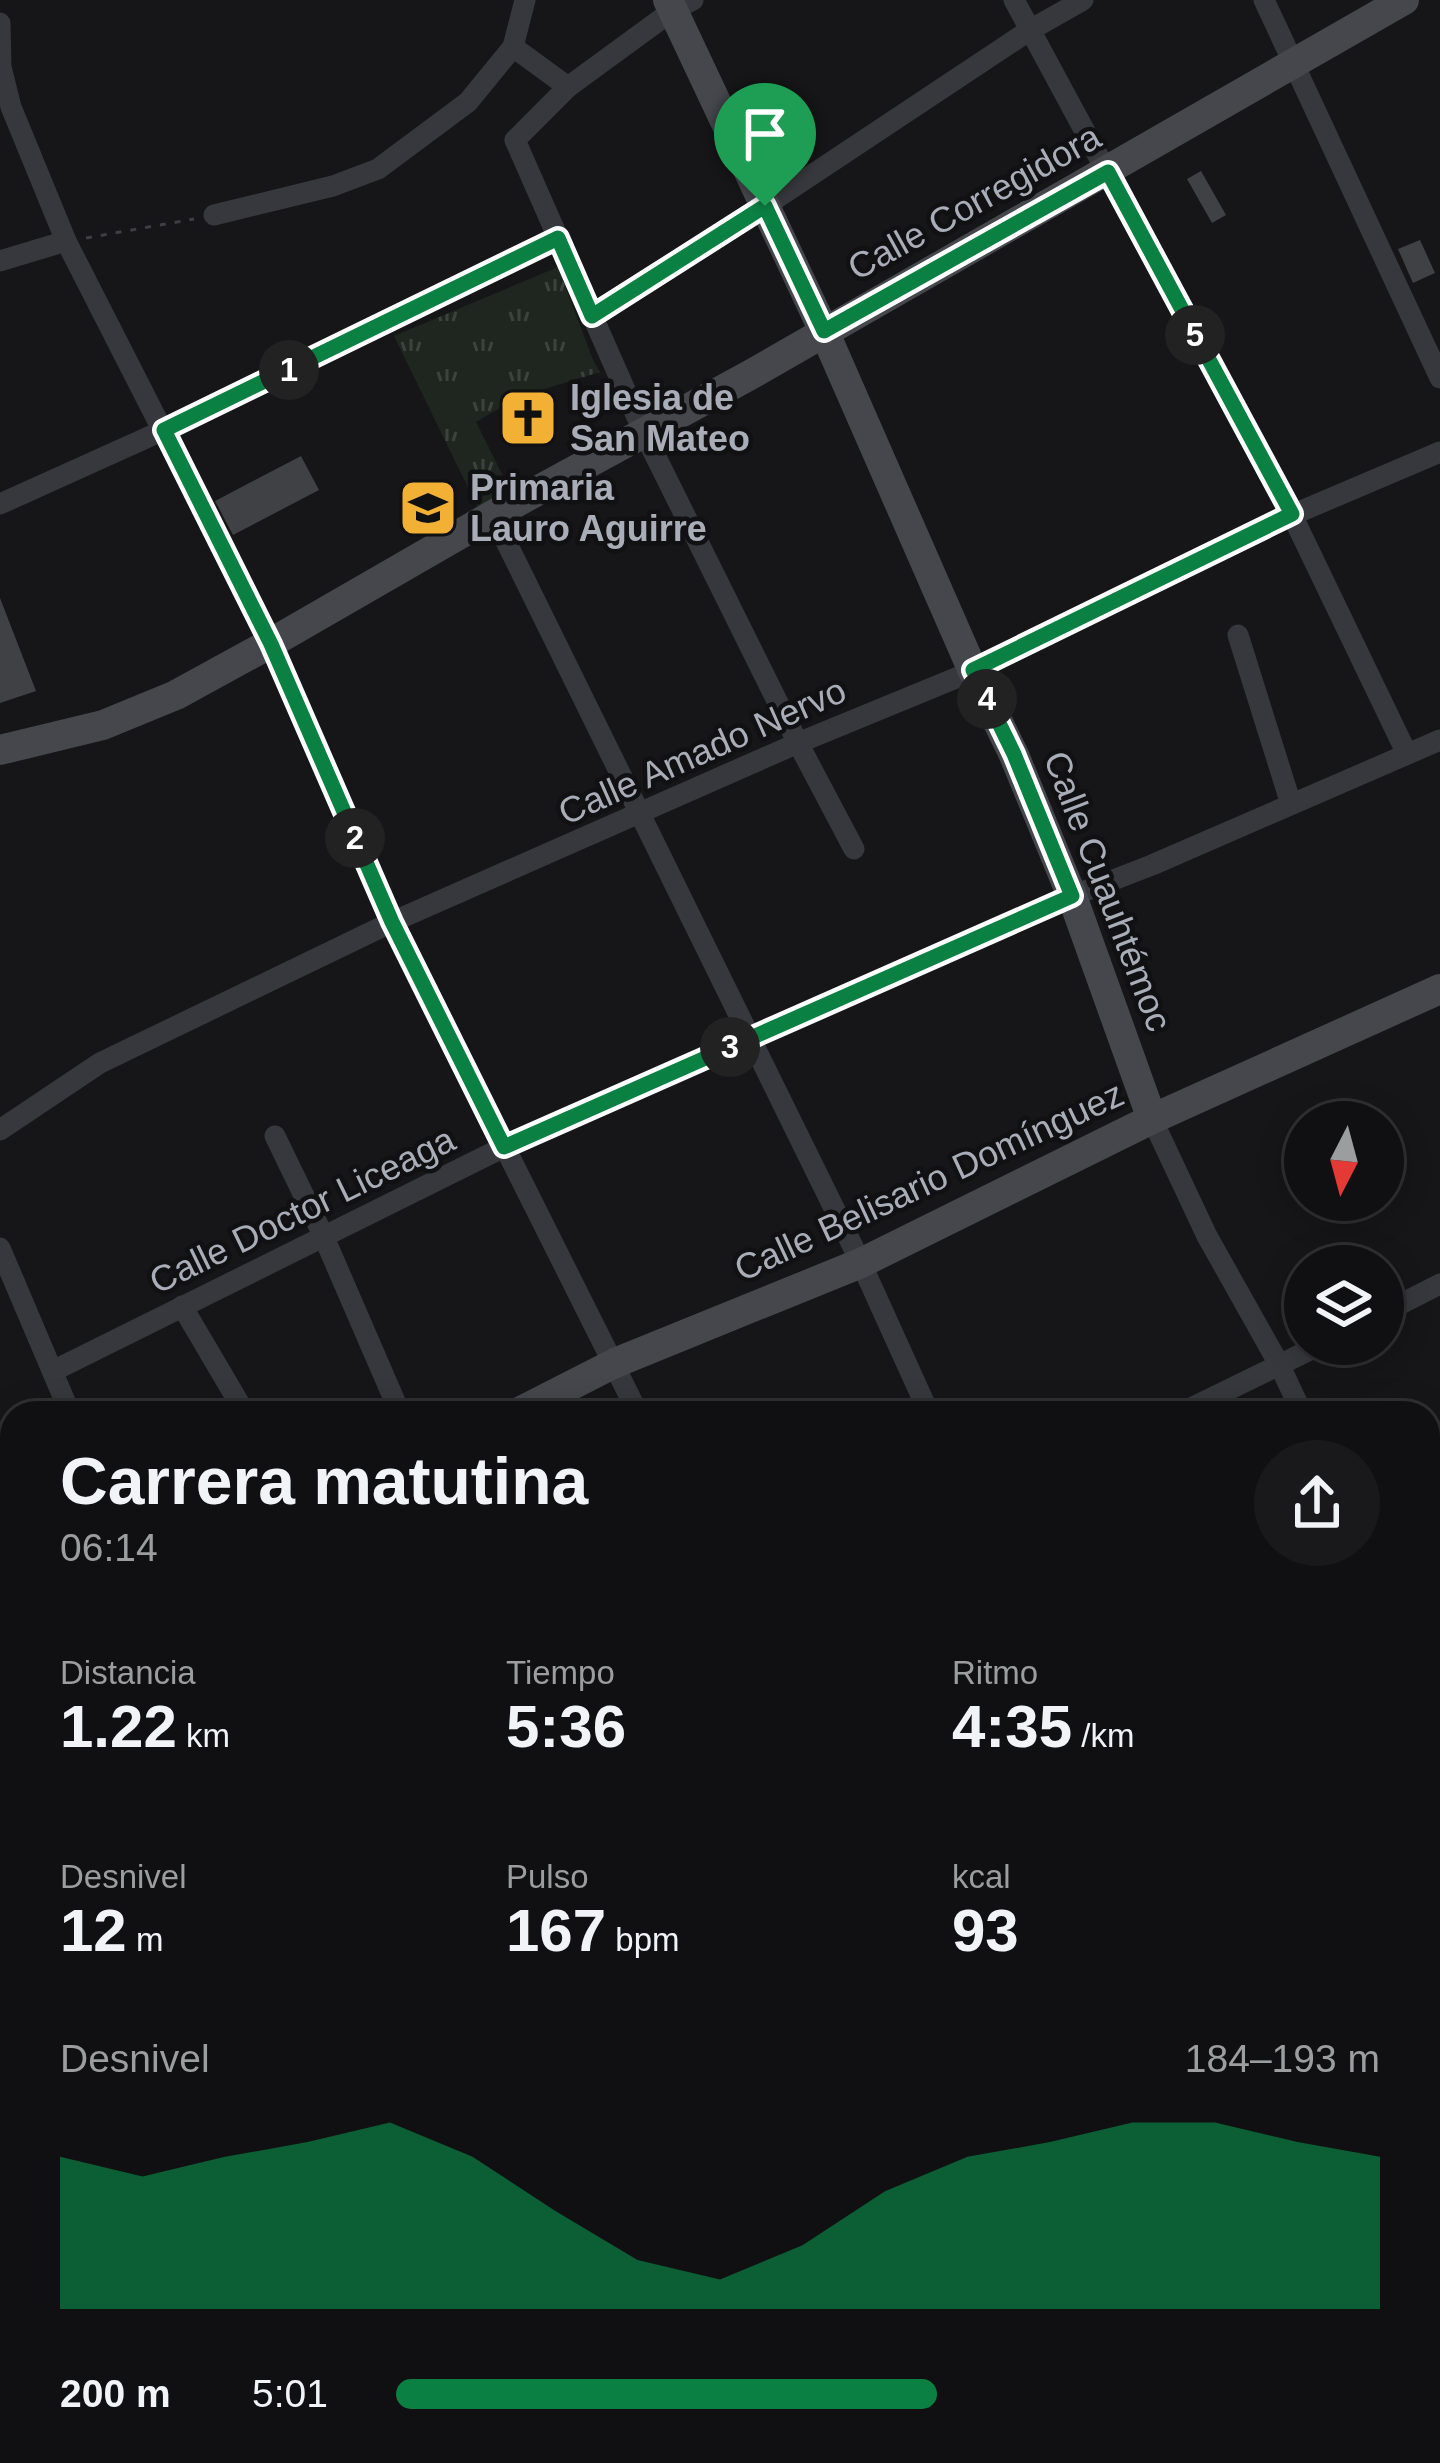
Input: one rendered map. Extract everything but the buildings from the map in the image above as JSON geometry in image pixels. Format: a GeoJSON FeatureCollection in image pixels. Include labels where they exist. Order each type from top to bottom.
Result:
{"type":"FeatureCollection","features":[{"type":"Feature","properties":{"kind":"street"},"geometry":{"type":"LineString","coordinates":[[3,0],[1,67],[11,107],[66,241],[271,644],[392,922],[632,1401]]}},
{"type":"Feature","properties":{"kind":"street"},"geometry":{"type":"LineString","coordinates":[[214,215],[333,186],[378,169],[468,102],[513,46],[525,0]]}},
{"type":"Feature","properties":{"kind":"street"},"geometry":{"type":"LineString","coordinates":[[1014,0],[1292,514],[1407,754]]}},
{"type":"Feature","properties":{"kind":"street"},"geometry":{"type":"LineString","coordinates":[[592,316],[1083,0]]}},
{"type":"Feature","properties":{"kind":"street"},"geometry":{"type":"LineString","coordinates":[[1264,0],[1440,378]]}},
{"type":"Feature","properties":{"kind":"street","name":"Calle Corregidora"},"geometry":{"type":"LineString","coordinates":[[0,750],[103,724],[176,695],[1108,172],[1404,0]]}},
{"type":"Feature","properties":{"kind":"street"},"geometry":{"type":"LineString","coordinates":[[678,4],[568,87],[515,140],[644,433],[854,849]]}},
{"type":"Feature","properties":{"kind":"street","name":"Calle Cuauhtémoc"},"geometry":{"type":"LineString","coordinates":[[678,4],[1014,754],[1072,896],[1152,1119],[1207,1236],[1296,1401]]}},
{"type":"Feature","properties":{"kind":"street"},"geometry":{"type":"LineString","coordinates":[[513,46],[568,87]]}},
{"type":"Feature","properties":{"kind":"street"},"geometry":{"type":"LineString","coordinates":[[0,504],[164,430],[558,238]]}},
{"type":"Feature","properties":{"kind":"street"},"geometry":{"type":"LineString","coordinates":[[0,261],[66,241]]}},
{"type":"Feature","properties":{"kind":"street","name":"Calle Amado Nervo"},"geometry":{"type":"LineString","coordinates":[[3,1122],[100,1063],[392,922],[973,670],[1292,514],[1440,452]]}},
{"type":"Feature","properties":{"kind":"street"},"geometry":{"type":"LineString","coordinates":[[493,515],[861,1263],[924,1401]]}},
{"type":"Feature","properties":{"kind":"street"},"geometry":{"type":"LineString","coordinates":[[1238,635],[1291,804]]}},
{"type":"Feature","properties":{"kind":"street","name":"Calle Doctor Liceaga"},"geometry":{"type":"LineString","coordinates":[[53,1371],[504,1147],[1072,896],[1440,740]]}},
{"type":"Feature","properties":{"kind":"street","name":"Calle Belisario Domínguez"},"geometry":{"type":"LineString","coordinates":[[541,1401],[614,1364],[861,1263],[1152,1119],[1440,989]]}},
{"type":"Feature","properties":{"kind":"street"},"geometry":{"type":"LineString","coordinates":[[275,1136],[395,1401]]}},
{"type":"Feature","properties":{"kind":"street"},"geometry":{"type":"LineString","coordinates":[[0,1249],[65,1401]]}},
{"type":"Feature","properties":{"kind":"street"},"geometry":{"type":"LineString","coordinates":[[1404,1302],[1440,1284]]}},
{"type":"Feature","properties":{"kind":"street"},"geometry":{"type":"LineString","coordinates":[[182,1306],[238,1401]]}},
{"type":"Feature","properties":{"kind":"street"},"geometry":{"type":"LineString","coordinates":[[1206,1401],[1284,1364]]}},
{"type":"Feature","properties":{"kind":"path"},"geometry":{"type":"LineString","coordinates":[[66,241],[214,215]]}},
{"type":"Feature","properties":{"kind":"green space"},"geometry":{"type":"Polygon","coordinates":[[[558,267],[600,372],[518,397],[476,422],[513,496],[480,512],[394,336],[558,267]]]}},
{"type":"Feature","properties":{"kind":"place","name":"Iglesia de San Mateo"},"geometry":{"type":"Point","coordinates":[528,418]}},
{"type":"Feature","properties":{"kind":"place","name":"Primaria Lauro Aguirre"},"geometry":{"type":"Point","coordinates":[428,508]}},
{"type":"Feature","properties":{"kind":"route"},"geometry":{"type":"LineString","coordinates":[[1108,172],[1292,514],[973,670],[1014,754],[1072,896],[504,1147],[392,922],[271,644],[164,430],[558,238],[592,316],[765,206],[824,331],[1108,172]]}}]}
